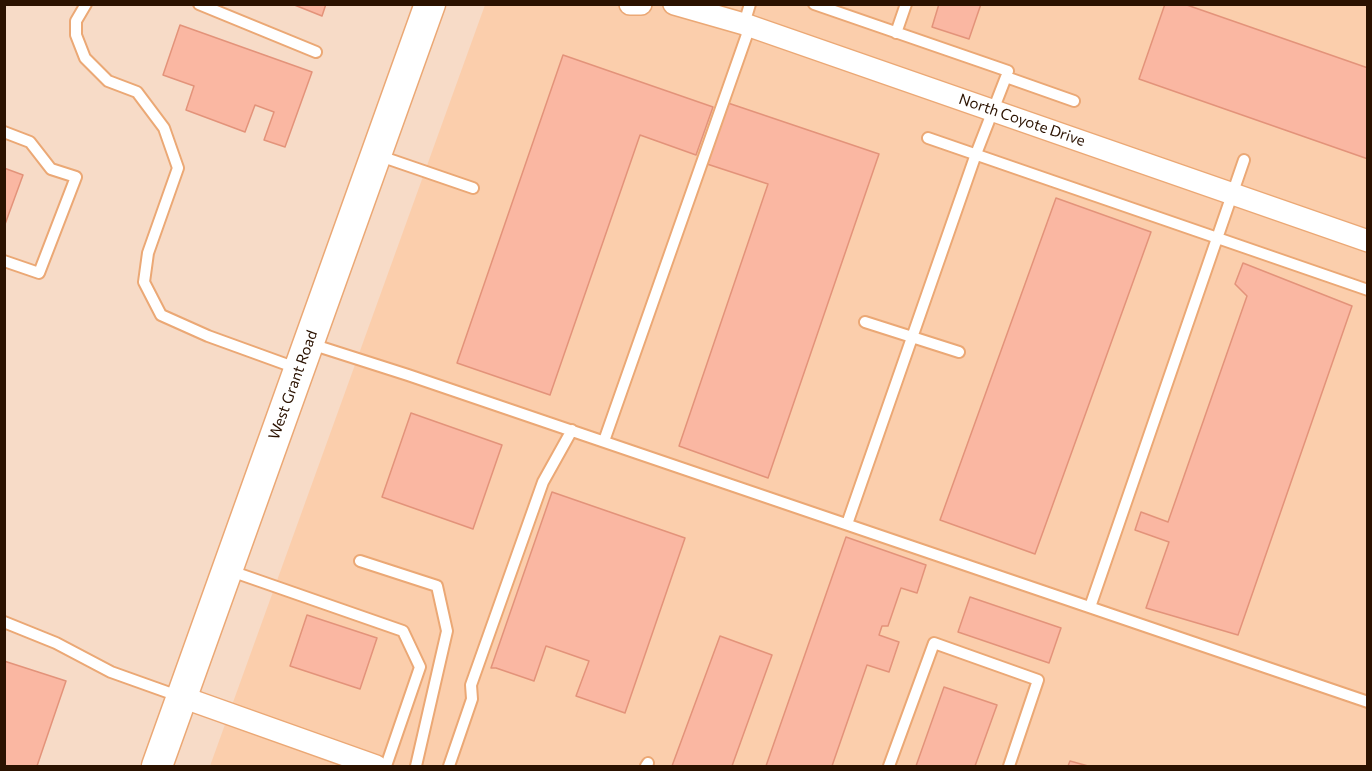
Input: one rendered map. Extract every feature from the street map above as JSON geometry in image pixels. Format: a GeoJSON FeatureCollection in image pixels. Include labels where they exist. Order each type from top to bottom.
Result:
{"type":"FeatureCollection","features":[{"type":"Feature","properties":{"kind":"main road","name":"West Grant Road"},"geometry":{"type":"LineString","coordinates":[[157,766],[430,4]]}},
{"type":"Feature","properties":{"kind":"street"},"geometry":{"type":"LineString","coordinates":[[630,4],[641,4]]}},
{"type":"Feature","properties":{"kind":"street","name":"North Coyote Drive"},"geometry":{"type":"LineString","coordinates":[[674,4],[748,18],[994,110],[1368,241]]}},
{"type":"Feature","properties":{"kind":"street"},"geometry":{"type":"LineString","coordinates":[[182,697],[376,766]]}},
{"type":"Feature","properties":{"kind":"lane"},"geometry":{"type":"LineString","coordinates":[[86,4],[76,21],[76,35],[85,58],[108,81],[137,92],[164,128],[178,168],[148,254],[144,282],[161,315],[208,336],[408,375],[1368,702]]}},
{"type":"Feature","properties":{"kind":"lane"},"geometry":{"type":"LineString","coordinates":[[199,4],[316,52]]}},
{"type":"Feature","properties":{"kind":"lane"},"geometry":{"type":"LineString","coordinates":[[814,4],[1008,71]]}},
{"type":"Feature","properties":{"kind":"lane"},"geometry":{"type":"LineString","coordinates":[[896,33],[906,4]]}},
{"type":"Feature","properties":{"kind":"lane"},"geometry":{"type":"LineString","coordinates":[[604,441],[748,18]]}},
{"type":"Feature","properties":{"kind":"lane"},"geometry":{"type":"LineString","coordinates":[[847,524],[976,154],[1006,77],[1074,101]]}},
{"type":"Feature","properties":{"kind":"lane"},"geometry":{"type":"LineString","coordinates":[[4,132],[30,142],[51,169],[76,177],[39,273],[4,261]]}},
{"type":"Feature","properties":{"kind":"lane"},"geometry":{"type":"LineString","coordinates":[[928,138],[1368,290]]}},
{"type":"Feature","properties":{"kind":"lane"},"geometry":{"type":"LineString","coordinates":[[376,155],[473,188]]}},
{"type":"Feature","properties":{"kind":"lane"},"geometry":{"type":"LineString","coordinates":[[1090,607],[1244,160]]}},
{"type":"Feature","properties":{"kind":"lane"},"geometry":{"type":"LineString","coordinates":[[865,322],[959,352]]}},
{"type":"Feature","properties":{"kind":"lane"},"geometry":{"type":"LineString","coordinates":[[449,766],[471,699],[471,685],[543,482],[572,430]]}},
{"type":"Feature","properties":{"kind":"lane"},"geometry":{"type":"LineString","coordinates":[[360,561],[436,586],[447,631],[416,766]]}},
{"type":"Feature","properties":{"kind":"lane"},"geometry":{"type":"LineString","coordinates":[[227,570],[403,631],[420,667],[386,766]]}},
{"type":"Feature","properties":{"kind":"lane"},"geometry":{"type":"LineString","coordinates":[[4,622],[56,643],[111,672],[182,697]]}},
{"type":"Feature","properties":{"kind":"lane"},"geometry":{"type":"LineString","coordinates":[[889,766],[934,644],[1038,680],[1009,766]]}},
{"type":"Feature","properties":{"kind":"shaded area"},"geometry":{"type":"Polygon","coordinates":[[[485,5],[1367,5],[1367,766],[210,766],[485,5]]]}},
{"type":"Feature","properties":{"kind":"building"},"geometry":{"type":"Polygon","coordinates":[[[292,4],[326,4],[322,16],[292,4]]]}},
{"type":"Feature","properties":{"kind":"building"},"geometry":{"type":"Polygon","coordinates":[[[939,4],[981,4],[969,39],[932,27],[939,4]]]}},
{"type":"Feature","properties":{"kind":"building"},"geometry":{"type":"Polygon","coordinates":[[[1165,4],[1184,4],[1368,68],[1368,159],[1139,79],[1165,4]]]}},
{"type":"Feature","properties":{"kind":"building"},"geometry":{"type":"Polygon","coordinates":[[[180,25],[312,72],[285,147],[264,140],[274,112],[255,105],[245,132],[186,110],[194,86],[163,75],[180,25]]]}},
{"type":"Feature","properties":{"kind":"building"},"geometry":{"type":"Polygon","coordinates":[[[563,55],[713,107],[696,155],[640,135],[550,395],[457,363],[563,55]]]}},
{"type":"Feature","properties":{"kind":"building"},"geometry":{"type":"Polygon","coordinates":[[[728,103],[879,154],[768,478],[679,446],[768,184],[707,164],[728,103]]]}},
{"type":"Feature","properties":{"kind":"building"},"geometry":{"type":"Polygon","coordinates":[[[4,168],[23,175],[4,227],[4,168]]]}},
{"type":"Feature","properties":{"kind":"building"},"geometry":{"type":"Polygon","coordinates":[[[1056,198],[1151,232],[1035,554],[940,520],[1056,198]]]}},
{"type":"Feature","properties":{"kind":"building"},"geometry":{"type":"Polygon","coordinates":[[[1243,263],[1352,306],[1238,635],[1146,608],[1169,542],[1135,530],[1141,512],[1168,522],[1247,296],[1235,284],[1243,263]]]}},
{"type":"Feature","properties":{"kind":"building"},"geometry":{"type":"Polygon","coordinates":[[[411,413],[502,445],[473,529],[382,497],[411,413]]]}},
{"type":"Feature","properties":{"kind":"building"},"geometry":{"type":"Polygon","coordinates":[[[552,492],[685,538],[625,713],[576,696],[589,661],[546,646],[534,681],[491,668],[552,492]]]}},
{"type":"Feature","properties":{"kind":"building"},"geometry":{"type":"Polygon","coordinates":[[[846,537],[926,565],[917,593],[901,588],[888,626],[882,626],[879,635],[899,642],[889,672],[867,665],[832,766],[766,766],[846,537]]]}},
{"type":"Feature","properties":{"kind":"building"},"geometry":{"type":"Polygon","coordinates":[[[970,597],[1061,628],[1049,663],[958,632],[970,597]]]}},
{"type":"Feature","properties":{"kind":"building"},"geometry":{"type":"Polygon","coordinates":[[[307,615],[377,638],[360,689],[290,666],[307,615]]]}},
{"type":"Feature","properties":{"kind":"building"},"geometry":{"type":"Polygon","coordinates":[[[720,636],[772,655],[732,766],[672,766],[720,636]]]}},
{"type":"Feature","properties":{"kind":"building"},"geometry":{"type":"Polygon","coordinates":[[[4,661],[66,681],[37,766],[4,766],[4,661]]]}},
{"type":"Feature","properties":{"kind":"building"},"geometry":{"type":"Polygon","coordinates":[[[944,687],[997,705],[975,766],[916,766],[944,687]]]}},
{"type":"Feature","properties":{"kind":"building"},"geometry":{"type":"Polygon","coordinates":[[[1070,761],[1088,766],[1068,766],[1070,761]]]}}]}
